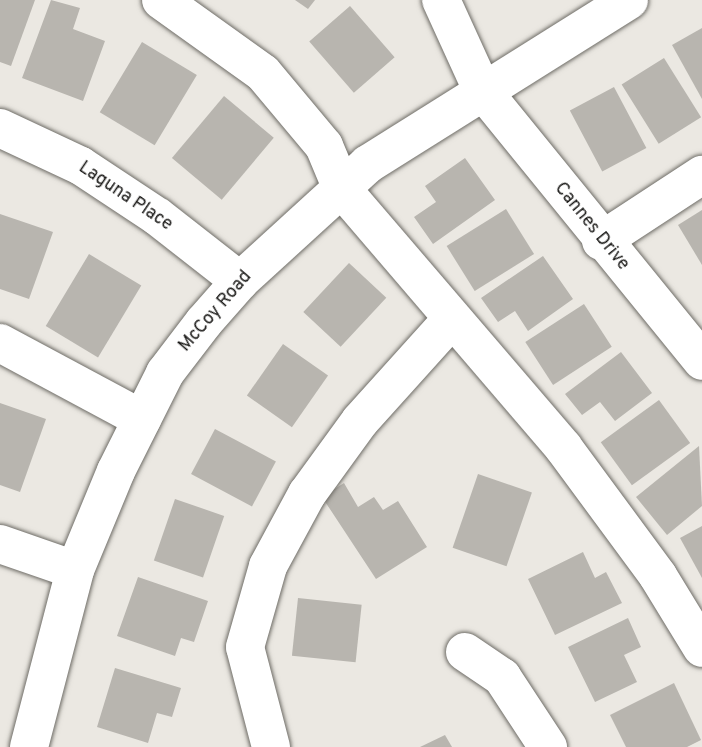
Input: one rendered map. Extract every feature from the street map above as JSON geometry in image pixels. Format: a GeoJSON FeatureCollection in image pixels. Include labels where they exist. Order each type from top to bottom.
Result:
{"type":"FeatureCollection","features":[{"type":"Feature","properties":{"kind":"street"},"geometry":{"type":"LineString","coordinates":[[161,0],[262,73],[324,146],[342,189],[563,447],[658,576],[702,648]]}},
{"type":"Feature","properties":{"kind":"street","name":"Cannes Drive"},"geometry":{"type":"LineString","coordinates":[[441,0],[482,90],[601,241],[702,360]]}},
{"type":"Feature","properties":{"kind":"street","name":"McCoy Road"},"geometry":{"type":"LineString","coordinates":[[29,747],[75,570],[165,373],[240,281],[368,164],[629,0]]}},
{"type":"Feature","properties":{"kind":"street","name":"Laguna Place"},"geometry":{"type":"LineString","coordinates":[[0,128],[81,166],[158,217],[240,281]]}},
{"type":"Feature","properties":{"kind":"street"},"geometry":{"type":"LineString","coordinates":[[601,241],[702,175]]}},
{"type":"Feature","properties":{"kind":"street"},"geometry":{"type":"LineString","coordinates":[[271,747],[245,647],[268,566],[307,494],[360,421],[452,320]]}},
{"type":"Feature","properties":{"kind":"street"},"geometry":{"type":"LineString","coordinates":[[0,343],[142,419]]}},
{"type":"Feature","properties":{"kind":"street"},"geometry":{"type":"LineString","coordinates":[[0,544],[75,570]]}},
{"type":"Feature","properties":{"kind":"street"},"geometry":{"type":"LineString","coordinates":[[465,652],[502,677],[548,747]]}},
{"type":"Feature","properties":{"kind":"building"},"geometry":{"type":"Polygon","coordinates":[[[0,0],[35,0],[11,66],[0,62],[0,0]]]}},
{"type":"Feature","properties":{"kind":"building"},"geometry":{"type":"Polygon","coordinates":[[[51,0],[80,8],[73,29],[105,41],[83,101],[22,78],[51,0]]]}},
{"type":"Feature","properties":{"kind":"building"},"geometry":{"type":"Polygon","coordinates":[[[295,0],[315,0],[308,9],[295,0]]]}},
{"type":"Feature","properties":{"kind":"building"},"geometry":{"type":"Polygon","coordinates":[[[350,6],[395,57],[354,93],[309,41],[350,6]]]}},
{"type":"Feature","properties":{"kind":"building"},"geometry":{"type":"Polygon","coordinates":[[[702,28],[702,99],[672,45],[702,28]]]}},
{"type":"Feature","properties":{"kind":"building"},"geometry":{"type":"Polygon","coordinates":[[[142,42],[197,75],[155,145],[100,112],[142,42]]]}},
{"type":"Feature","properties":{"kind":"building"},"geometry":{"type":"Polygon","coordinates":[[[664,58],[701,117],[659,144],[622,84],[664,58]]]}},
{"type":"Feature","properties":{"kind":"building"},"geometry":{"type":"Polygon","coordinates":[[[614,87],[646,148],[602,171],[570,110],[614,87]]]}},
{"type":"Feature","properties":{"kind":"building"},"geometry":{"type":"Polygon","coordinates":[[[224,96],[274,138],[222,200],[172,158],[224,96]]]}},
{"type":"Feature","properties":{"kind":"building"},"geometry":{"type":"Polygon","coordinates":[[[465,158],[495,200],[433,244],[414,217],[436,202],[425,186],[465,158]]]}},
{"type":"Feature","properties":{"kind":"building"},"geometry":{"type":"Polygon","coordinates":[[[506,209],[534,254],[475,291],[447,246],[506,209]]]}},
{"type":"Feature","properties":{"kind":"building"},"geometry":{"type":"Polygon","coordinates":[[[702,210],[702,265],[678,225],[702,210]]]}},
{"type":"Feature","properties":{"kind":"building"},"geometry":{"type":"Polygon","coordinates":[[[0,214],[53,232],[29,299],[0,289],[0,214]]]}},
{"type":"Feature","properties":{"kind":"building"},"geometry":{"type":"Polygon","coordinates":[[[89,254],[141,285],[98,357],[46,326],[89,254]]]}},
{"type":"Feature","properties":{"kind":"building"},"geometry":{"type":"Polygon","coordinates":[[[543,256],[573,299],[528,331],[515,311],[498,322],[481,298],[543,256]]]}},
{"type":"Feature","properties":{"kind":"building"},"geometry":{"type":"Polygon","coordinates":[[[349,263],[386,298],[341,347],[303,312],[349,263]]]}},
{"type":"Feature","properties":{"kind":"building"},"geometry":{"type":"Polygon","coordinates":[[[584,304],[612,347],[553,385],[525,342],[584,304]]]}},
{"type":"Feature","properties":{"kind":"building"},"geometry":{"type":"Polygon","coordinates":[[[283,344],[328,376],[292,427],[247,396],[283,344]]]}},
{"type":"Feature","properties":{"kind":"building"},"geometry":{"type":"Polygon","coordinates":[[[621,352],[652,393],[615,421],[600,402],[582,415],[565,394],[621,352]]]}},
{"type":"Feature","properties":{"kind":"building"},"geometry":{"type":"Polygon","coordinates":[[[659,400],[690,443],[632,485],[601,442],[659,400]]]}},
{"type":"Feature","properties":{"kind":"building"},"geometry":{"type":"Polygon","coordinates":[[[0,403],[46,419],[20,492],[0,485],[0,403]]]}},
{"type":"Feature","properties":{"kind":"building"},"geometry":{"type":"Polygon","coordinates":[[[215,429],[276,461],[252,506],[191,474],[215,429]]]}},
{"type":"Feature","properties":{"kind":"building"},"geometry":{"type":"Polygon","coordinates":[[[699,446],[702,506],[667,535],[636,497],[699,446]]]}},
{"type":"Feature","properties":{"kind":"building"},"geometry":{"type":"Polygon","coordinates":[[[478,474],[532,493],[507,566],[453,548],[478,474]]]}},
{"type":"Feature","properties":{"kind":"building"},"geometry":{"type":"Polygon","coordinates":[[[344,483],[358,507],[374,497],[383,510],[398,501],[427,547],[376,579],[322,497],[344,483]]]}},
{"type":"Feature","properties":{"kind":"building"},"geometry":{"type":"Polygon","coordinates":[[[175,499],[224,516],[203,577],[154,560],[175,499]]]}},
{"type":"Feature","properties":{"kind":"building"},"geometry":{"type":"Polygon","coordinates":[[[702,526],[702,578],[680,538],[702,526]]]}},
{"type":"Feature","properties":{"kind":"building"},"geometry":{"type":"Polygon","coordinates":[[[583,552],[595,578],[606,572],[622,603],[555,635],[528,579],[583,552]]]}},
{"type":"Feature","properties":{"kind":"building"},"geometry":{"type":"Polygon","coordinates":[[[138,577],[208,601],[194,642],[181,638],[175,656],[117,636],[138,577]]]}},
{"type":"Feature","properties":{"kind":"building"},"geometry":{"type":"Polygon","coordinates":[[[298,598],[362,605],[356,662],[292,656],[298,598]]]}},
{"type":"Feature","properties":{"kind":"building"},"geometry":{"type":"Polygon","coordinates":[[[628,618],[641,647],[624,655],[637,682],[595,702],[568,647],[628,618]]]}},
{"type":"Feature","properties":{"kind":"building"},"geometry":{"type":"Polygon","coordinates":[[[115,668],[181,688],[172,717],[157,713],[148,743],[97,727],[115,668]]]}},
{"type":"Feature","properties":{"kind":"building"},"geometry":{"type":"Polygon","coordinates":[[[674,683],[701,740],[687,747],[626,747],[610,715],[674,683]]]}},
{"type":"Feature","properties":{"kind":"building"},"geometry":{"type":"Polygon","coordinates":[[[445,735],[452,747],[420,747],[445,735]]]}}]}
